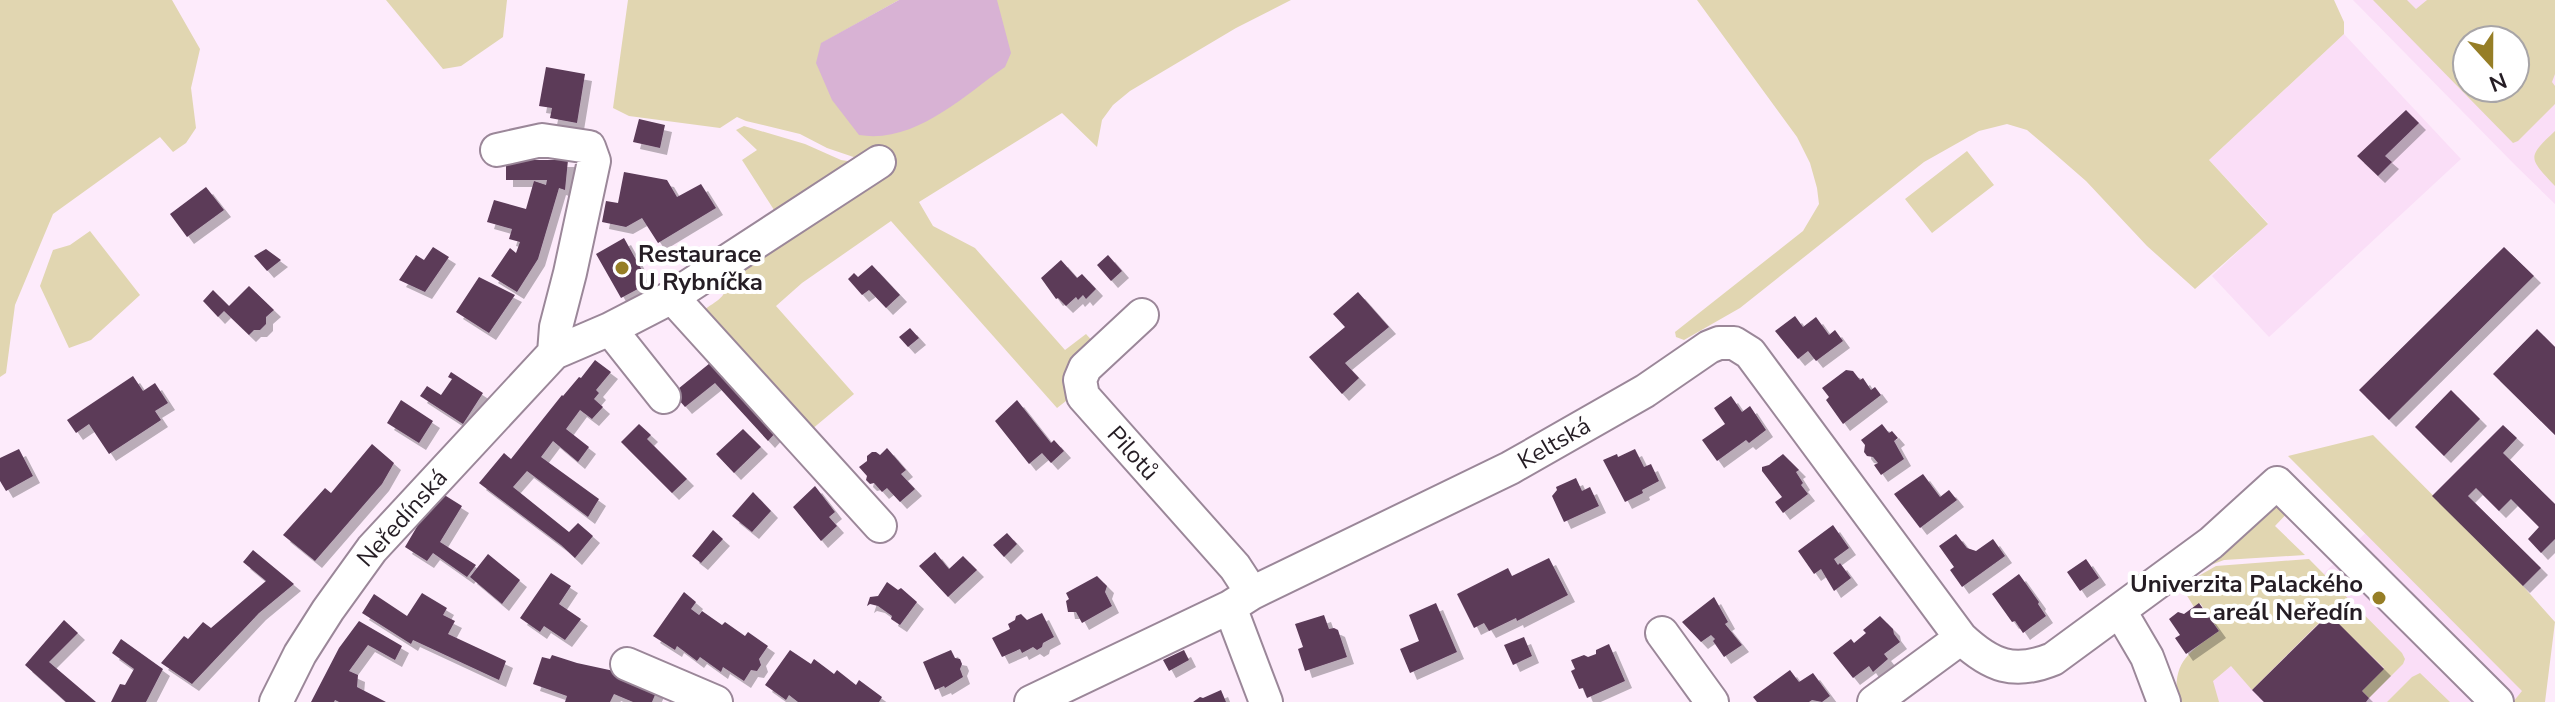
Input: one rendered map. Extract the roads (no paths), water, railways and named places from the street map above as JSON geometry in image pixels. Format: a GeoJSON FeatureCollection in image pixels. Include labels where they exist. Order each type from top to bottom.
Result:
{"type":"FeatureCollection","features":[{"type":"Feature","properties":{"kind":"street"},"geometry":{"type":"LineString","coordinates":[[497,150],[542,140],[589,147],[594,161],[556,327],[554,353]]}},
{"type":"Feature","properties":{"kind":"street","name":"Neředínská"},"geometry":{"type":"LineString","coordinates":[[276,702],[300,654],[372,549],[554,353],[672,297],[879,162]]}},
{"type":"Feature","properties":{"kind":"street"},"geometry":{"type":"LineString","coordinates":[[672,297],[880,526]]}},
{"type":"Feature","properties":{"kind":"street","name":"Pilotů"},"geometry":{"type":"LineString","coordinates":[[1142,315],[1085,368],[1080,380],[1081,391],[1088,403],[1235,567],[1241,600]]}},
{"type":"Feature","properties":{"kind":"street"},"geometry":{"type":"LineString","coordinates":[[610,329],[664,397]]}},
{"type":"Feature","properties":{"kind":"street","name":"Keltská"},"geometry":{"type":"LineString","coordinates":[[1031,702],[1510,468],[1645,391],[1709,347],[1728,342],[1744,347],[1763,370],[1961,638],[1976,652],[2001,665],[2029,667],[2060,654],[2211,543],[2277,483],[2497,702]]}},
{"type":"Feature","properties":{"kind":"street"},"geometry":{"type":"LineString","coordinates":[[1241,600],[1266,702]]}},
{"type":"Feature","properties":{"kind":"street"},"geometry":{"type":"LineString","coordinates":[[2120,611],[2143,649],[2164,702]]}},
{"type":"Feature","properties":{"kind":"street"},"geometry":{"type":"LineString","coordinates":[[1662,633],[1712,702]]}},
{"type":"Feature","properties":{"kind":"street"},"geometry":{"type":"LineString","coordinates":[[1874,702],[1961,638]]}},
{"type":"Feature","properties":{"kind":"street"},"geometry":{"type":"LineString","coordinates":[[627,664],[709,701]]}},
{"type":"Feature","properties":{"kind":"place","name":"Restaurace U Rybníčka"},"geometry":{"type":"Point","coordinates":[622,268]}},
{"type":"Feature","properties":{"kind":"place","name":"Univerzita Palackého – areál Neředín"},"geometry":{"type":"Point","coordinates":[2379,598]}}]}
